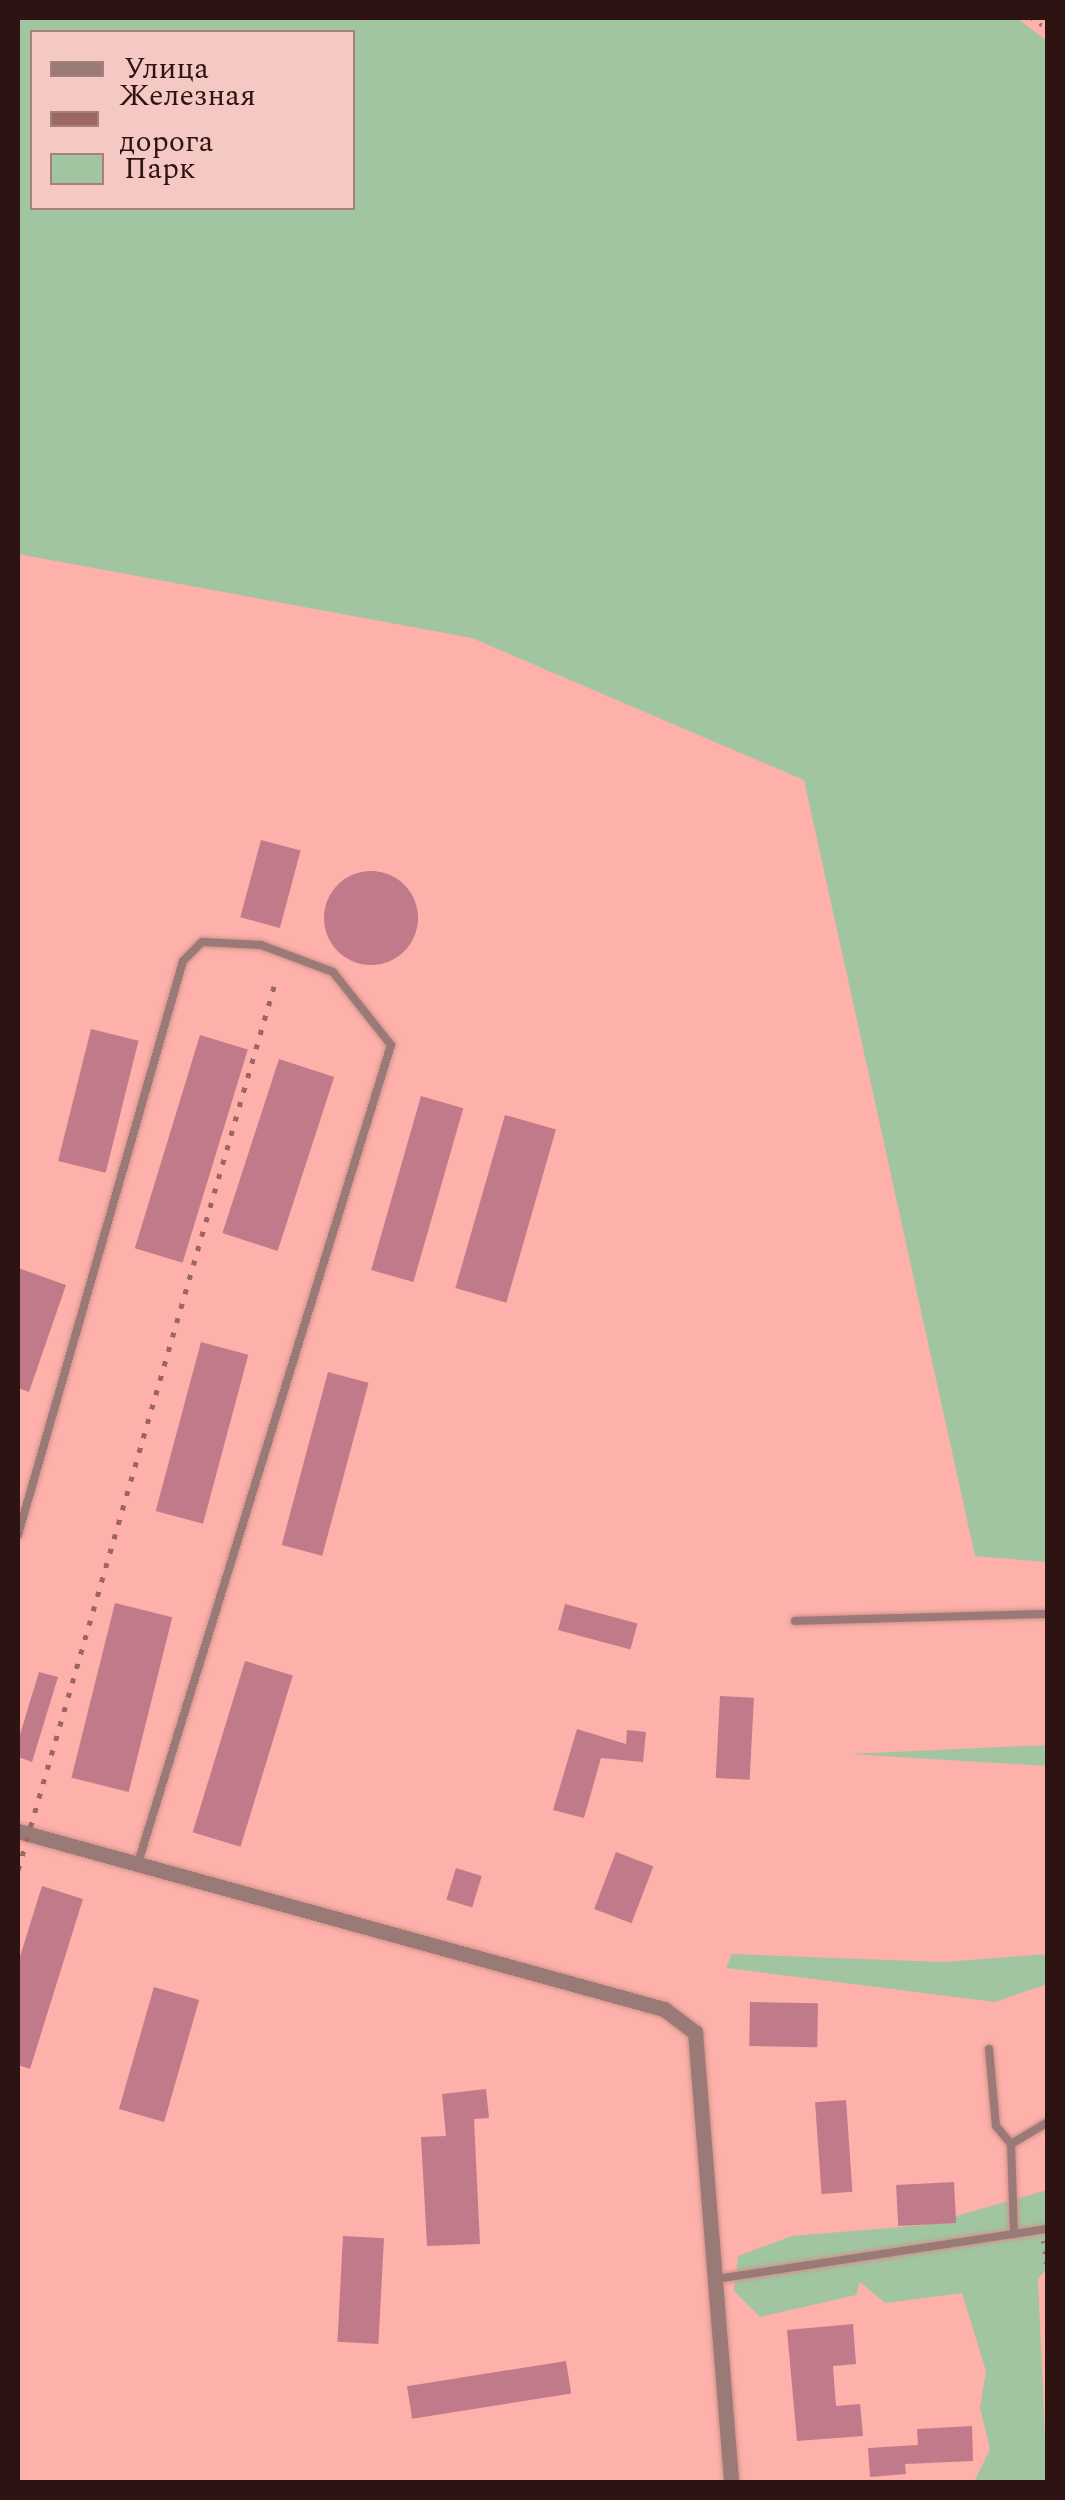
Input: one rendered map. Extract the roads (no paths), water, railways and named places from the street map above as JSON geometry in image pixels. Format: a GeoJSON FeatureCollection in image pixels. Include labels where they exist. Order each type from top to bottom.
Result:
{"type":"FeatureCollection","features":[{"type":"Feature","properties":{"kind":"street"},"geometry":{"type":"LineString","coordinates":[[18,1830],[664,2009],[695,2032],[731,2482]]}},
{"type":"Feature","properties":{"kind":"lane"},"geometry":{"type":"LineString","coordinates":[[18,1535],[183,960],[202,942],[261,945],[333,972],[392,1046],[138,1862]]}},
{"type":"Feature","properties":{"kind":"lane"},"geometry":{"type":"LineString","coordinates":[[795,1622],[1048,1614]]}},
{"type":"Feature","properties":{"kind":"lane"},"geometry":{"type":"LineString","coordinates":[[989,2049],[996,2126],[1011,2144],[1014,2234]]}},
{"type":"Feature","properties":{"kind":"lane"},"geometry":{"type":"LineString","coordinates":[[1011,2144],[1048,2122]]}},
{"type":"Feature","properties":{"kind":"lane"},"geometry":{"type":"LineString","coordinates":[[715,2279],[1045,2230]]}},
{"type":"Feature","properties":{"kind":"railway"},"geometry":{"type":"LineString","coordinates":[[18,1870],[275,983]]}}]}
